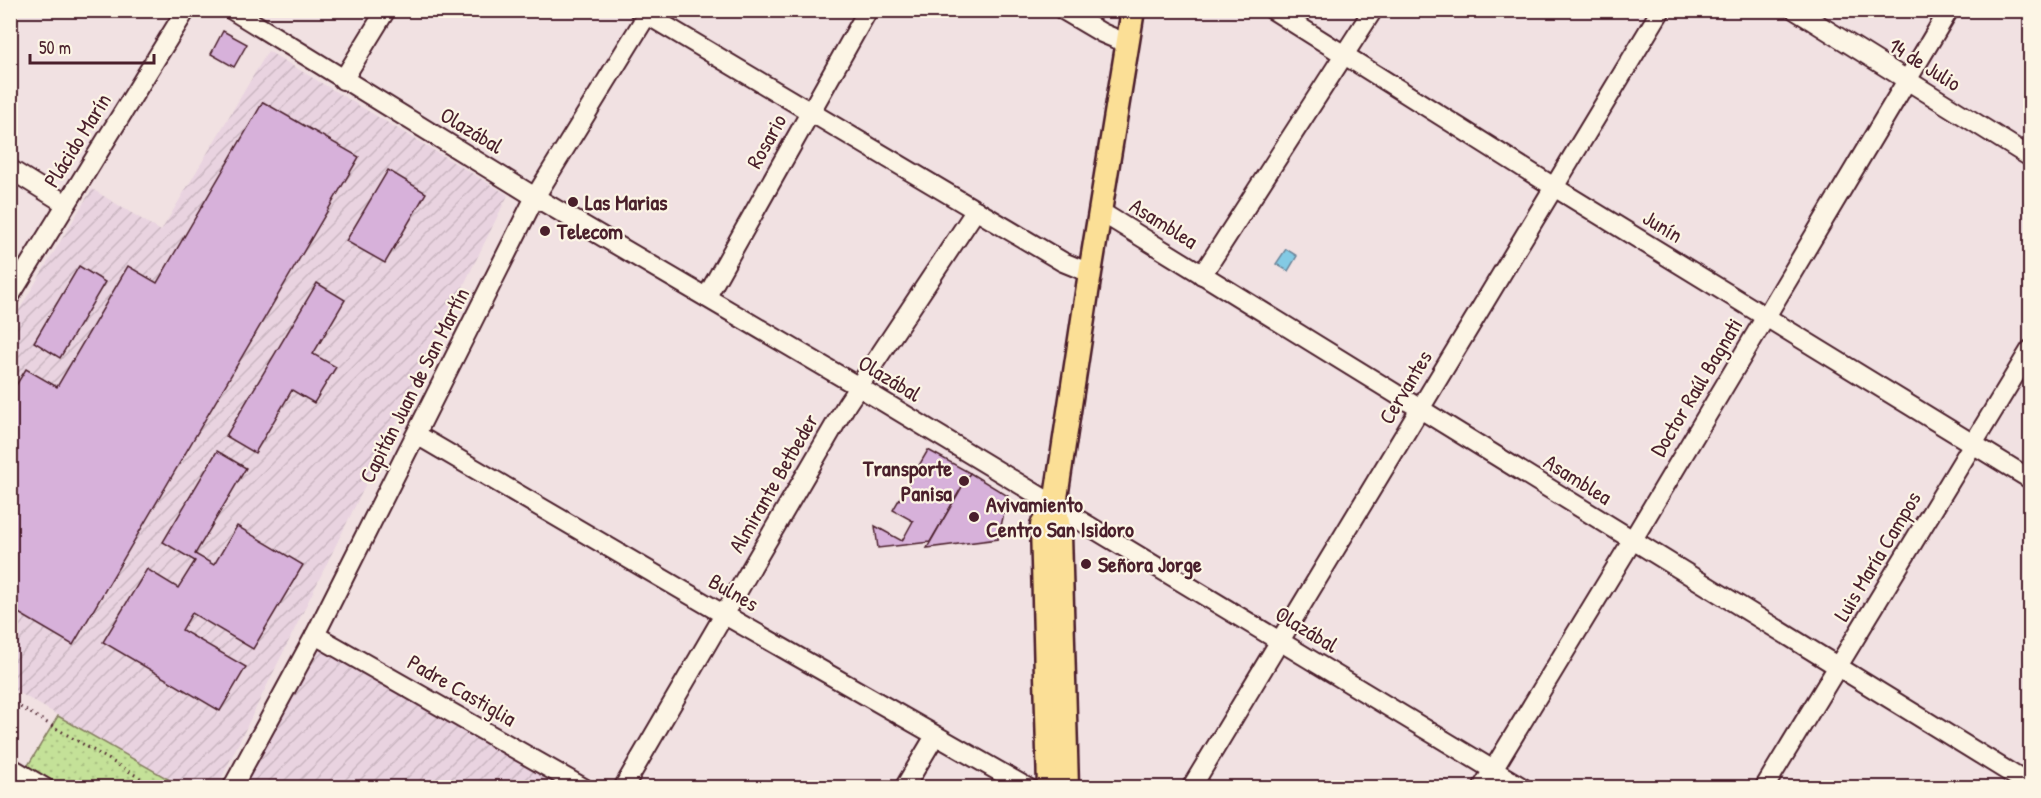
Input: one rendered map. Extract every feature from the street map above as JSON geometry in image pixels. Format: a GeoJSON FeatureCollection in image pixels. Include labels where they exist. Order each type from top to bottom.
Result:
{"type":"FeatureCollection","features":[{"type":"Feature","properties":{"kind":"main road"},"geometry":{"type":"LineString","coordinates":[[1068,788],[1060,534],[1054,504],[1133,10]]}},
{"type":"Feature","properties":{"kind":"main road"},"geometry":{"type":"LineString","coordinates":[[1049,788],[1042,525],[1054,504]]}},
{"type":"Feature","properties":{"kind":"street","name":"Plácido Marín"},"geometry":{"type":"LineString","coordinates":[[10,296],[186,10]]}},
{"type":"Feature","properties":{"kind":"street","name":"Olazábal"},"geometry":{"type":"LineString","coordinates":[[232,10],[535,197],[859,387],[1522,788]]}},
{"type":"Feature","properties":{"kind":"street"},"geometry":{"type":"LineString","coordinates":[[343,80],[386,10]]}},
{"type":"Feature","properties":{"kind":"street","name":"Rosario"},"geometry":{"type":"LineString","coordinates":[[707,296],[868,10]]}},
{"type":"Feature","properties":{"kind":"street"},"geometry":{"type":"LineString","coordinates":[[1063,10],[1102,33],[1128,44]]}},
{"type":"Feature","properties":{"kind":"street","name":"Junín"},"geometry":{"type":"LineString","coordinates":[[1273,10],[1554,187],[2031,479]]}},
{"type":"Feature","properties":{"kind":"street"},"geometry":{"type":"LineString","coordinates":[[1202,275],[1373,10]]}},
{"type":"Feature","properties":{"kind":"street","name":"Cervantes"},"geometry":{"type":"LineString","coordinates":[[1191,788],[1661,10]]}},
{"type":"Feature","properties":{"kind":"street","name":"14 de Julio"},"geometry":{"type":"LineString","coordinates":[[1795,10],[2031,157]]}},
{"type":"Feature","properties":{"kind":"street","name":"Doctor Raúl Bagnati"},"geometry":{"type":"LineString","coordinates":[[1482,788],[1949,10]]}},
{"type":"Feature","properties":{"kind":"street"},"geometry":{"type":"LineString","coordinates":[[646,12],[810,113],[1063,262],[1090,273]]}},
{"type":"Feature","properties":{"kind":"street","name":"Capitán Juan de San Martín"},"geometry":{"type":"LineString","coordinates":[[232,788],[315,635],[535,197],[646,12]]}},
{"type":"Feature","properties":{"kind":"street"},"geometry":{"type":"LineString","coordinates":[[10,169],[66,204]]}},
{"type":"Feature","properties":{"kind":"street","name":"Almirante Betbeder"},"geometry":{"type":"LineString","coordinates":[[623,788],[723,614],[859,387],[976,210]]}},
{"type":"Feature","properties":{"kind":"street","name":"Asamblea"},"geometry":{"type":"LineString","coordinates":[[1101,212],[2031,785]]}},
{"type":"Feature","properties":{"kind":"street","name":"Luis María Campos"},"geometry":{"type":"LineString","coordinates":[[1764,788],[2031,350]]}},
{"type":"Feature","properties":{"kind":"street","name":"Bulnes"},"geometry":{"type":"LineString","coordinates":[[417,435],[723,614],[1028,788]]}},
{"type":"Feature","properties":{"kind":"street","name":"Padre Castiglia"},"geometry":{"type":"LineString","coordinates":[[315,635],[584,788]]}},
{"type":"Feature","properties":{"kind":"street"},"geometry":{"type":"LineString","coordinates":[[904,788],[935,736]]}},
{"type":"Feature","properties":{"kind":"street"},"geometry":{"type":"LineString","coordinates":[[10,767],[45,788]]}},
{"type":"Feature","properties":{"kind":"path"},"geometry":{"type":"LineString","coordinates":[[10,701],[157,788]]}},
{"type":"Feature","properties":{"kind":"shaded area"},"geometry":{"type":"Polygon","coordinates":[[[268,51],[508,195],[217,787],[182,787],[11,688],[10,325],[92,189],[161,231],[268,51]]]}},
{"type":"Feature","properties":{"kind":"shaded area"},"geometry":{"type":"Polygon","coordinates":[[[321,648],[565,787],[240,788],[321,648]]]}},
{"type":"Feature","properties":{"kind":"green space"},"geometry":{"type":"Polygon","coordinates":[[[58,716],[182,787],[63,787],[27,767],[58,716]]]}},
{"type":"Feature","properties":{"kind":"water"},"geometry":{"type":"Polygon","coordinates":[[[1286,249],[1297,256],[1288,271],[1276,264],[1286,249]]]}},
{"type":"Feature","properties":{"kind":"building"},"geometry":{"type":"Polygon","coordinates":[[[223,31],[247,44],[234,67],[211,54],[223,31]]]}},
{"type":"Feature","properties":{"kind":"building"},"geometry":{"type":"Polygon","coordinates":[[[263,102],[359,157],[73,645],[10,608],[10,395],[26,369],[57,387],[128,266],[157,283],[263,102]]]}},
{"type":"Feature","properties":{"kind":"building"},"geometry":{"type":"Polygon","coordinates":[[[388,170],[426,193],[385,263],[346,241],[388,170]]]}},
{"type":"Feature","properties":{"kind":"building"},"geometry":{"type":"Polygon","coordinates":[[[79,266],[105,282],[60,358],[34,342],[79,266]]]}},
{"type":"Feature","properties":{"kind":"building"},"geometry":{"type":"Polygon","coordinates":[[[317,283],[345,300],[313,354],[336,367],[314,403],[292,390],[255,453],[226,436],[317,283]]]}},
{"type":"Feature","properties":{"kind":"building"},"geometry":{"type":"Polygon","coordinates":[[[928,450],[970,473],[930,542],[878,548],[875,526],[902,541],[913,521],[893,510],[928,450]]]}},
{"type":"Feature","properties":{"kind":"building"},"geometry":{"type":"Polygon","coordinates":[[[217,451],[246,468],[195,554],[214,565],[237,526],[303,565],[253,649],[192,613],[182,630],[246,667],[220,711],[103,642],[147,569],[178,588],[195,561],[163,542],[217,451]]]}},
{"type":"Feature","properties":{"kind":"building","name":"Avivamiento Centro San Isidoro"},"geometry":{"type":"Polygon","coordinates":[[[970,473],[1008,496],[998,539],[927,548],[970,473]]]}},
{"type":"Feature","properties":{"kind":"place","name":"Las Marias"},"geometry":{"type":"Point","coordinates":[573,202]}},
{"type":"Feature","properties":{"kind":"place","name":"Telecom"},"geometry":{"type":"Point","coordinates":[545,231]}},
{"type":"Feature","properties":{"kind":"place","name":"Transporte Panisa"},"geometry":{"type":"Point","coordinates":[964,481]}},
{"type":"Feature","properties":{"kind":"place","name":"Avivamiento Centro San Isidoro"},"geometry":{"type":"Point","coordinates":[974,517]}},
{"type":"Feature","properties":{"kind":"place","name":"Señora Jorge"},"geometry":{"type":"Point","coordinates":[1086,564]}}]}
